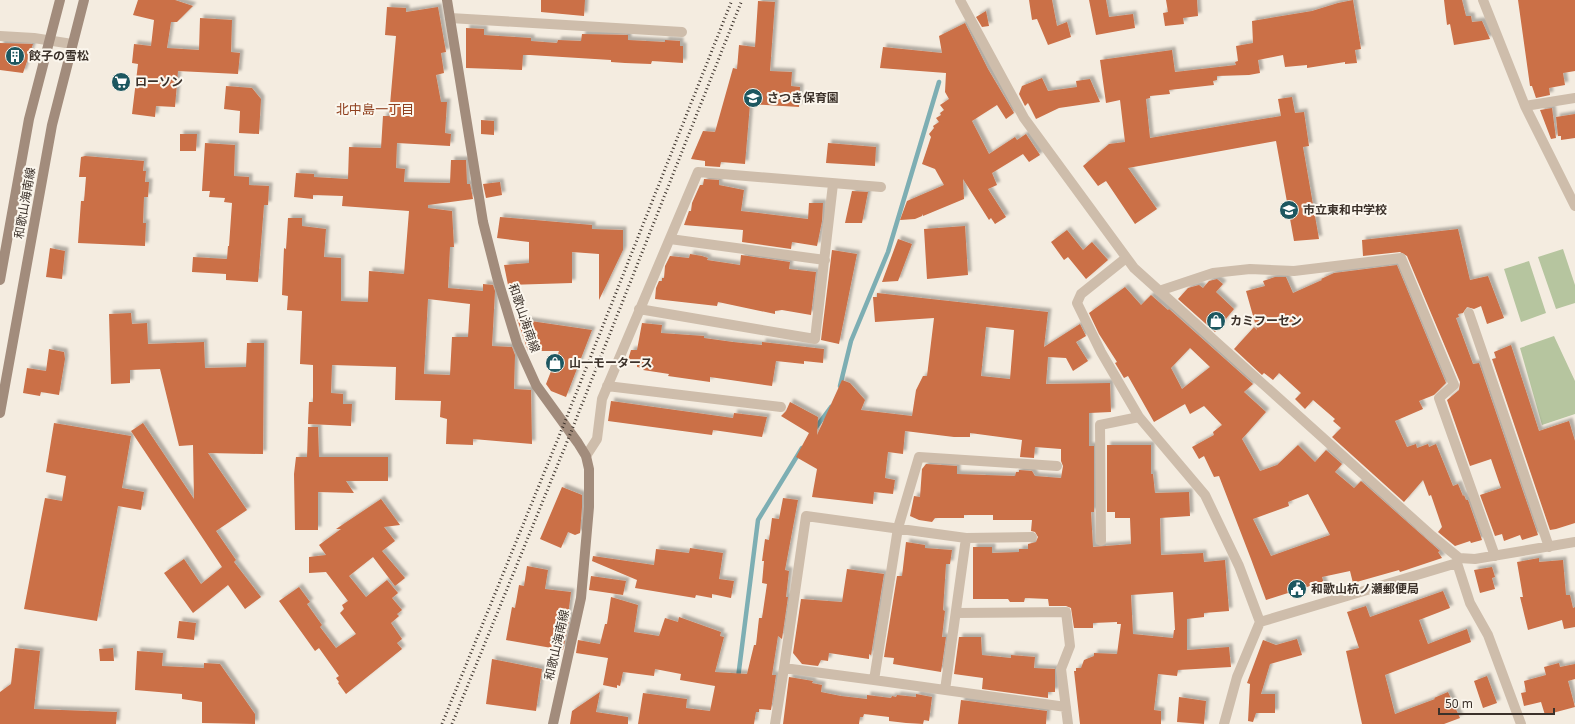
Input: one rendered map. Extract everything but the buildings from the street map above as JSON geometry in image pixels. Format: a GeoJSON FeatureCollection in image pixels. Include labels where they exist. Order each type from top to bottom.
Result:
{"type":"FeatureCollection","features":[{"type":"Feature","properties":{"kind":"main road","name":"和歌山海南線"},"geometry":{"type":"LineString","coordinates":[[0,280],[29,119],[60,0]]}},
{"type":"Feature","properties":{"kind":"main road","name":"和歌山海南線"},"geometry":{"type":"LineString","coordinates":[[0,413],[52,125],[84,0]]}},
{"type":"Feature","properties":{"kind":"main road","name":"和歌山海南線"},"geometry":{"type":"LineString","coordinates":[[447,0],[483,222],[497,277],[517,343],[536,385],[578,443],[586,456],[589,468],[589,507],[581,598],[553,724]]}},
{"type":"Feature","properties":{"kind":"street"},"geometry":{"type":"LineString","coordinates":[[960,0],[1024,118],[1134,268],[1458,560],[1470,603],[1488,635],[1521,724]]}},
{"type":"Feature","properties":{"kind":"street"},"geometry":{"type":"LineString","coordinates":[[1483,0],[1525,106],[1575,206]]}},
{"type":"Feature","properties":{"kind":"street"},"geometry":{"type":"LineString","coordinates":[[450,18],[682,32]]}},
{"type":"Feature","properties":{"kind":"street"},"geometry":{"type":"LineString","coordinates":[[0,36],[49,40],[72,44]]}},
{"type":"Feature","properties":{"kind":"street"},"geometry":{"type":"LineString","coordinates":[[1525,106],[1575,98]]}},
{"type":"Feature","properties":{"kind":"street"},"geometry":{"type":"LineString","coordinates":[[586,456],[597,439],[602,399],[607,386],[698,172],[881,187]]}},
{"type":"Feature","properties":{"kind":"street"},"geometry":{"type":"LineString","coordinates":[[640,309],[816,339],[833,184]]}},
{"type":"Feature","properties":{"kind":"street"},"geometry":{"type":"LineString","coordinates":[[670,238],[824,260]]}},
{"type":"Feature","properties":{"kind":"street"},"geometry":{"type":"LineString","coordinates":[[1126,258],[1081,294],[1077,303],[1101,352],[1139,417],[1205,495],[1240,566],[1260,622],[1237,678],[1224,724]]}},
{"type":"Feature","properties":{"kind":"street"},"geometry":{"type":"LineString","coordinates":[[1159,291],[1213,273],[1250,269],[1294,270],[1401,258],[1454,385],[1439,398],[1495,556]]}},
{"type":"Feature","properties":{"kind":"street"},"geometry":{"type":"LineString","coordinates":[[1469,313],[1549,547]]}},
{"type":"Feature","properties":{"kind":"street"},"geometry":{"type":"LineString","coordinates":[[607,386],[781,407]]}},
{"type":"Feature","properties":{"kind":"street"},"geometry":{"type":"LineString","coordinates":[[1101,541],[1100,425],[1139,417]]}},
{"type":"Feature","properties":{"kind":"street"},"geometry":{"type":"LineString","coordinates":[[874,680],[898,528],[919,457],[1057,466]]}},
{"type":"Feature","properties":{"kind":"street"},"geometry":{"type":"LineString","coordinates":[[775,724],[806,516],[966,538],[1032,537]]}},
{"type":"Feature","properties":{"kind":"street"},"geometry":{"type":"LineString","coordinates":[[945,690],[966,538]]}},
{"type":"Feature","properties":{"kind":"street"},"geometry":{"type":"LineString","coordinates":[[1260,622],[1458,560],[1495,556],[1575,542]]}},
{"type":"Feature","properties":{"kind":"street"},"geometry":{"type":"LineString","coordinates":[[956,613],[1066,612],[1070,646],[1062,669],[1068,724]]}},
{"type":"Feature","properties":{"kind":"street"},"geometry":{"type":"LineString","coordinates":[[784,668],[1066,707]]}},
{"type":"Feature","properties":{"kind":"green space"},"geometry":{"type":"Polygon","coordinates":[[[1563,249],[1575,285],[1575,303],[1556,309],[1538,257],[1563,249]]]}},
{"type":"Feature","properties":{"kind":"green space"},"geometry":{"type":"Polygon","coordinates":[[[1529,261],[1546,313],[1521,322],[1504,269],[1529,261]]]}},
{"type":"Feature","properties":{"kind":"green space"},"geometry":{"type":"Polygon","coordinates":[[[1554,336],[1575,381],[1575,414],[1542,425],[1520,348],[1554,336]]]}},
{"type":"Feature","properties":{"kind":"waterway"},"geometry":{"type":"LineString","coordinates":[[840,386],[851,341],[888,252],[939,82]]}},
{"type":"Feature","properties":{"kind":"waterway"},"geometry":{"type":"LineString","coordinates":[[814,430],[831,407]]}},
{"type":"Feature","properties":{"kind":"waterway"},"geometry":{"type":"LineString","coordinates":[[738,678],[758,520],[802,448]]}},
{"type":"Feature","properties":{"kind":"railway"},"geometry":{"type":"LineString","coordinates":[[442,724],[564,424],[732,0]]}},
{"type":"Feature","properties":{"kind":"railway"},"geometry":{"type":"LineString","coordinates":[[452,724],[571,432],[742,0]]}},
{"type":"Feature","properties":{"kind":"place","name":"餃子の雪松"},"geometry":{"type":"Point","coordinates":[15,56]}},
{"type":"Feature","properties":{"kind":"place","name":"ローソン"},"geometry":{"type":"Point","coordinates":[121,82]}},
{"type":"Feature","properties":{"kind":"place","name":"さつき保育園"},"geometry":{"type":"Point","coordinates":[753,98]}},
{"type":"Feature","properties":{"kind":"place","name":"市立東和中学校"},"geometry":{"type":"Point","coordinates":[1289,210]}},
{"type":"Feature","properties":{"kind":"place","name":"カミフーセン"},"geometry":{"type":"Point","coordinates":[1216,321]}},
{"type":"Feature","properties":{"kind":"place","name":"山一モータース"},"geometry":{"type":"Point","coordinates":[555,363]}},
{"type":"Feature","properties":{"kind":"place","name":"和歌山杭ノ瀬郵便局"},"geometry":{"type":"Point","coordinates":[1297,589]}},
{"type":"Feature","properties":{"kind":"district","name":"北中島一丁目"},"geometry":{"type":"Point","coordinates":[375,109]}}]}
